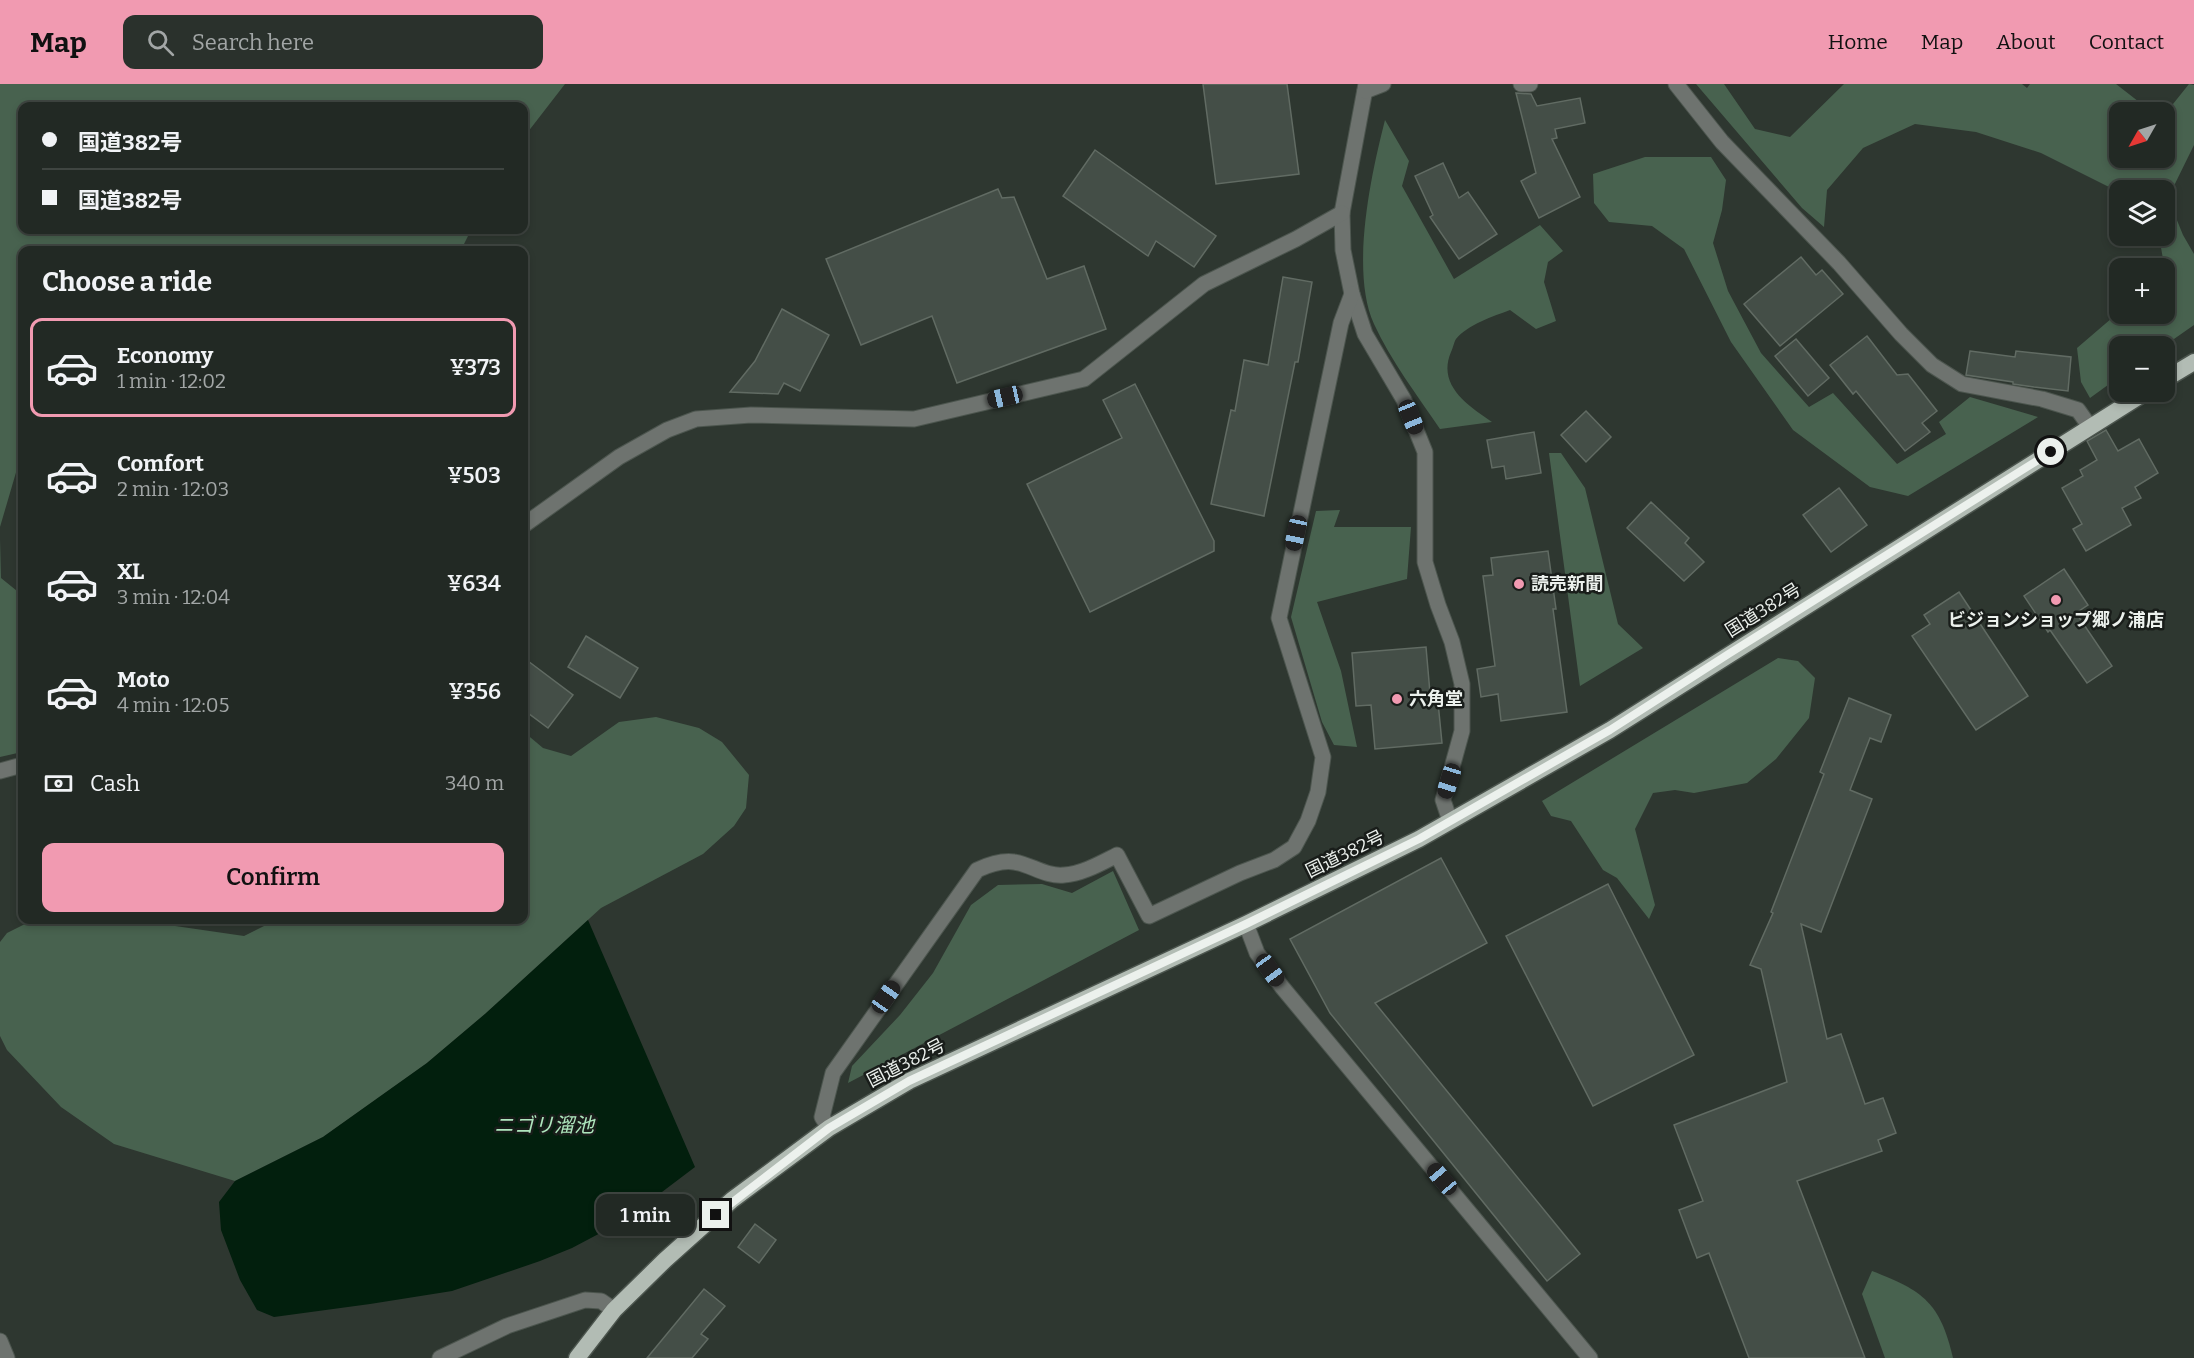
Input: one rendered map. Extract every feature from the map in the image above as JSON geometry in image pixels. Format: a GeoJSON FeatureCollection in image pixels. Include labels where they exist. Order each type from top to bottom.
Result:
{"type":"FeatureCollection","features":[{"type":"Feature","properties":{"kind":"highway"},"geometry":{"type":"LineString","coordinates":[[2175,373],[2194,362]]}},
{"type":"Feature","properties":{"kind":"highway","name":"国道382号"},"geometry":{"type":"LineString","coordinates":[[577,1358],[614,1310],[665,1260],[732,1200],[829,1128],[909,1081],[1246,924],[1419,839],[1610,730],[2130,402]]}},
{"type":"Feature","properties":{"kind":"street"},"geometry":{"type":"LineString","coordinates":[[1383,84],[1365,88],[1342,213],[1343,250],[1352,294],[1365,334],[1404,400],[1425,452],[1425,562],[1452,642],[1462,684],[1462,731],[1443,800],[1450,821]]}},
{"type":"Feature","properties":{"kind":"street"},"geometry":{"type":"LineString","coordinates":[[1521,84],[1530,84]]}},
{"type":"Feature","properties":{"kind":"street"},"geometry":{"type":"LineString","coordinates":[[1676,84],[1722,142],[1839,263],[1901,334],[1932,365],[1962,384],[2042,399],[2078,410],[2090,428]]}},
{"type":"Feature","properties":{"kind":"street"},"geometry":{"type":"LineString","coordinates":[[528,522],[619,458],[667,430],[696,419],[751,415],[914,419],[1084,380],[1204,284],[1296,239],[1342,213]]}},
{"type":"Feature","properties":{"kind":"street"},"geometry":{"type":"LineString","coordinates":[[829,1128],[822,1117],[833,1073],[977,870],[993,864],[1013,862],[1063,876],[1117,855],[1149,916],[1240,873],[1274,860],[1294,847],[1308,821],[1318,792],[1323,757],[1279,618],[1341,323],[1352,294]]}},
{"type":"Feature","properties":{"kind":"street"},"geometry":{"type":"LineString","coordinates":[[0,771],[18,766]]}},
{"type":"Feature","properties":{"kind":"street"},"geometry":{"type":"LineString","coordinates":[[1246,924],[1257,952],[1282,987],[1590,1358]]}},
{"type":"Feature","properties":{"kind":"street"},"geometry":{"type":"LineString","coordinates":[[440,1358],[507,1326],[585,1300],[602,1301],[614,1310]]}},
{"type":"Feature","properties":{"kind":"street"},"geometry":{"type":"LineString","coordinates":[[0,1341],[7,1358]]}},
{"type":"Feature","properties":{"kind":"shaded area"},"geometry":{"type":"Polygon","coordinates":[[[0,84],[565,84],[528,132],[528,102],[18,102],[18,234],[469,234],[463,246],[18,246],[18,466],[0,527],[0,84]]]}},
{"type":"Feature","properties":{"kind":"shaded area"},"geometry":{"type":"Polygon","coordinates":[[[1696,84],[1724,84],[1755,129],[1790,137],[1844,84],[2022,84],[2027,88],[2030,84],[2116,84],[2139,102],[2109,102],[2109,168],[2175,168],[2175,102],[2189,84],[2194,85],[2194,145],[2175,184],[2175,180],[2109,180],[2109,187],[2041,153],[1976,132],[1915,124],[1863,148],[1827,190],[1824,227],[1802,208],[1696,84]]]}},
{"type":"Feature","properties":{"kind":"shaded area"},"geometry":{"type":"Polygon","coordinates":[[[1385,120],[1409,161],[1402,186],[1454,279],[1540,225],[1563,251],[1548,262],[1544,282],[1556,321],[1536,329],[1510,310],[1474,325],[1456,339],[1448,364],[1451,384],[1464,401],[1492,422],[1440,429],[1396,365],[1374,324],[1367,302],[1363,251],[1369,195],[1385,120]]]}},
{"type":"Feature","properties":{"kind":"shaded area"},"geometry":{"type":"Polygon","coordinates":[[[1645,157],[1711,157],[1726,180],[1722,210],[1713,243],[1728,291],[1761,353],[1809,407],[1833,393],[1897,464],[1946,434],[1939,422],[1970,397],[2038,417],[1908,496],[1870,487],[1793,430],[1731,342],[1684,249],[1652,226],[1609,222],[1594,203],[1593,174],[1645,157]]]}},
{"type":"Feature","properties":{"kind":"shaded area"},"geometry":{"type":"Polygon","coordinates":[[[2175,215],[2194,254],[2194,325],[2175,338],[2175,336],[2109,336],[2109,384],[2090,398],[2081,382],[2077,348],[2109,321],[2109,324],[2175,324],[2175,258],[2163,258],[2161,246],[2175,246],[2175,215]]]}},
{"type":"Feature","properties":{"kind":"shaded area"},"geometry":{"type":"Polygon","coordinates":[[[1549,453],[1561,453],[1585,488],[1618,624],[1643,648],[1580,686],[1549,453]]]}},
{"type":"Feature","properties":{"kind":"shaded area"},"geometry":{"type":"Polygon","coordinates":[[[1340,510],[1334,527],[1411,527],[1407,579],[1317,602],[1341,671],[1357,747],[1334,745],[1322,722],[1291,617],[1316,511],[1340,510]]]}},
{"type":"Feature","properties":{"kind":"shaded area"},"geometry":{"type":"Polygon","coordinates":[[[0,539],[1,578],[18,592],[18,753],[0,757],[0,539]]]}},
{"type":"Feature","properties":{"kind":"shaded area"},"geometry":{"type":"Polygon","coordinates":[[[1778,658],[1798,661],[1815,678],[1809,718],[1776,759],[1747,783],[1694,793],[1675,790],[1653,793],[1635,829],[1655,905],[1649,919],[1617,878],[1603,870],[1571,821],[1551,816],[1542,801],[1778,658]]]}},
{"type":"Feature","properties":{"kind":"shaded area"},"geometry":{"type":"Polygon","coordinates":[[[656,717],[699,728],[722,742],[749,775],[746,808],[734,826],[703,854],[601,908],[485,1014],[427,1063],[323,1137],[235,1181],[114,1144],[61,1107],[7,1050],[0,1036],[0,942],[7,933],[25,924],[162,924],[244,936],[268,924],[528,924],[528,735],[543,748],[571,756],[619,722],[656,717]]]}},
{"type":"Feature","properties":{"kind":"shaded area"},"geometry":{"type":"Polygon","coordinates":[[[1113,871],[1139,930],[848,1083],[852,1066],[900,1015],[933,973],[971,905],[998,885],[1042,884],[1072,893],[1113,871]]]}},
{"type":"Feature","properties":{"kind":"shaded area"},"geometry":{"type":"Polygon","coordinates":[[[1872,1271],[1905,1285],[1927,1301],[1942,1324],[1953,1358],[1885,1358],[1862,1294],[1872,1271]]]}},
{"type":"Feature","properties":{"kind":"water","name":"ニゴリ溜池"},"geometry":{"type":"Polygon","coordinates":[[[588,920],[695,1167],[625,1220],[572,1248],[452,1291],[274,1317],[257,1310],[240,1280],[221,1230],[219,1202],[235,1181],[323,1137],[427,1063],[485,1014],[588,920]]]}},
{"type":"Feature","properties":{"kind":"building"},"geometry":{"type":"Polygon","coordinates":[[[1203,84],[1287,84],[1299,174],[1216,184],[1203,84]]]}},
{"type":"Feature","properties":{"kind":"building"},"geometry":{"type":"Polygon","coordinates":[[[1516,93],[1531,94],[1537,106],[1580,98],[1585,123],[1555,129],[1557,138],[1552,139],[1580,197],[1539,218],[1521,181],[1536,173],[1516,93]]]}},
{"type":"Feature","properties":{"kind":"building"},"geometry":{"type":"Polygon","coordinates":[[[1095,150],[1216,236],[1194,267],[1156,241],[1148,256],[1063,196],[1095,150]]]}},
{"type":"Feature","properties":{"kind":"building"},"geometry":{"type":"Polygon","coordinates":[[[1443,163],[1459,198],[1468,192],[1497,234],[1459,259],[1430,217],[1433,215],[1415,176],[1443,163]]]}},
{"type":"Feature","properties":{"kind":"building"},"geometry":{"type":"Polygon","coordinates":[[[998,189],[1002,198],[1014,197],[1047,279],[1084,266],[1106,329],[957,383],[932,316],[861,345],[826,259],[998,189]]]}},
{"type":"Feature","properties":{"kind":"building"},"geometry":{"type":"Polygon","coordinates":[[[1801,257],[1816,275],[1822,270],[1843,294],[1780,346],[1744,304],[1801,257]]]}},
{"type":"Feature","properties":{"kind":"building"},"geometry":{"type":"Polygon","coordinates":[[[1283,277],[1312,282],[1298,362],[1295,362],[1264,516],[1211,504],[1231,410],[1235,411],[1244,360],[1268,365],[1283,277]]]}},
{"type":"Feature","properties":{"kind":"building"},"geometry":{"type":"Polygon","coordinates":[[[782,309],[829,335],[800,391],[784,383],[778,394],[730,392],[755,361],[782,309]]]}},
{"type":"Feature","properties":{"kind":"building"},"geometry":{"type":"Polygon","coordinates":[[[1867,336],[1897,375],[1908,374],[1937,411],[1922,423],[1930,432],[1905,451],[1856,391],[1853,394],[1830,365],[1867,336]]]}},
{"type":"Feature","properties":{"kind":"building"},"geometry":{"type":"Polygon","coordinates":[[[1796,339],[1829,378],[1808,396],[1775,356],[1796,339]]]}},
{"type":"Feature","properties":{"kind":"building"},"geometry":{"type":"Polygon","coordinates":[[[1970,351],[2015,357],[2016,351],[2071,357],[2068,391],[1966,375],[1970,351]]]}},
{"type":"Feature","properties":{"kind":"building"},"geometry":{"type":"Polygon","coordinates":[[[1135,384],[1214,541],[1214,551],[1090,612],[1027,484],[1122,438],[1103,400],[1135,384]]]}},
{"type":"Feature","properties":{"kind":"building"},"geometry":{"type":"Polygon","coordinates":[[[1586,411],[1611,437],[1586,462],[1561,435],[1586,411]]]}},
{"type":"Feature","properties":{"kind":"building"},"geometry":{"type":"Polygon","coordinates":[[[2106,430],[2118,451],[2139,439],[2158,473],[2135,487],[2141,498],[2122,508],[2131,525],[2086,551],[2073,529],[2082,524],[2062,488],[2083,476],[2080,470],[2097,460],[2087,441],[2106,430]]]}},
{"type":"Feature","properties":{"kind":"building"},"geometry":{"type":"Polygon","coordinates":[[[1534,432],[1541,473],[1506,479],[1504,466],[1492,468],[1487,440],[1534,432]]]}},
{"type":"Feature","properties":{"kind":"building"},"geometry":{"type":"Polygon","coordinates":[[[1839,488],[1867,525],[1831,552],[1803,515],[1839,488]]]}},
{"type":"Feature","properties":{"kind":"building"},"geometry":{"type":"Polygon","coordinates":[[[1651,502],[1689,538],[1685,543],[1704,562],[1684,581],[1627,528],[1651,502]]]}},
{"type":"Feature","properties":{"kind":"building"},"geometry":{"type":"Polygon","coordinates":[[[1548,551],[1556,609],[1553,609],[1567,712],[1501,721],[1498,694],[1481,697],[1477,669],[1495,666],[1483,576],[1493,575],[1491,558],[1548,551]]]}},
{"type":"Feature","properties":{"kind":"building"},"geometry":{"type":"Polygon","coordinates":[[[2064,569],[2088,605],[2076,613],[2112,666],[2087,683],[2024,596],[2064,569]]]}},
{"type":"Feature","properties":{"kind":"building"},"geometry":{"type":"Polygon","coordinates":[[[1959,592],[2028,696],[1976,730],[1912,636],[1930,624],[1924,615],[1959,592]]]}},
{"type":"Feature","properties":{"kind":"building"},"geometry":{"type":"Polygon","coordinates":[[[586,636],[638,668],[620,698],[568,667],[586,636]]]}},
{"type":"Feature","properties":{"kind":"building","name":"六角堂"},"geometry":{"type":"Polygon","coordinates":[[[1426,647],[1430,693],[1437,692],[1442,743],[1375,749],[1371,705],[1356,706],[1352,653],[1426,647]]]}},
{"type":"Feature","properties":{"kind":"building"},"geometry":{"type":"Polygon","coordinates":[[[528,661],[573,695],[548,728],[528,713],[528,661]]]}},
{"type":"Feature","properties":{"kind":"building"},"geometry":{"type":"Polygon","coordinates":[[[1849,698],[1891,715],[1881,742],[1870,738],[1850,790],[1872,799],[1821,932],[1801,924],[1827,1039],[1841,1034],[1865,1104],[1883,1098],[1896,1133],[1878,1140],[1882,1151],[1797,1181],[1865,1358],[1749,1358],[1709,1253],[1697,1258],[1679,1210],[1703,1201],[1674,1125],[1787,1082],[1761,969],[1750,965],[1773,913],[1771,912],[1824,774],[1820,772],[1849,698]]]}},
{"type":"Feature","properties":{"kind":"building"},"geometry":{"type":"Polygon","coordinates":[[[1441,858],[1487,943],[1375,1003],[1580,1254],[1547,1281],[1330,1013],[1290,939],[1441,858]]]}},
{"type":"Feature","properties":{"kind":"building"},"geometry":{"type":"Polygon","coordinates":[[[1608,884],[1694,1055],[1593,1106],[1506,936],[1608,884]]]}},
{"type":"Feature","properties":{"kind":"building"},"geometry":{"type":"Polygon","coordinates":[[[755,1224],[776,1240],[759,1263],[738,1247],[755,1224]]]}},
{"type":"Feature","properties":{"kind":"building"},"geometry":{"type":"Polygon","coordinates":[[[704,1289],[725,1306],[701,1334],[708,1339],[692,1358],[647,1358],[704,1289]]]}},
{"type":"Feature","properties":{"kind":"place","name":"読売新聞"},"geometry":{"type":"Point","coordinates":[1519,584]}},
{"type":"Feature","properties":{"kind":"place","name":"ビジョンショップ郷ノ浦店"},"geometry":{"type":"Point","coordinates":[2056,600]}},
{"type":"Feature","properties":{"kind":"place","name":"六角堂"},"geometry":{"type":"Point","coordinates":[1397,699]}},
{"type":"Feature","properties":{"kind":"route"},"geometry":{"type":"LineString","coordinates":[[716,1215],[732,1200],[829,1128],[909,1081],[1246,924],[1419,839],[1610,730],[2051,452]]}}]}
